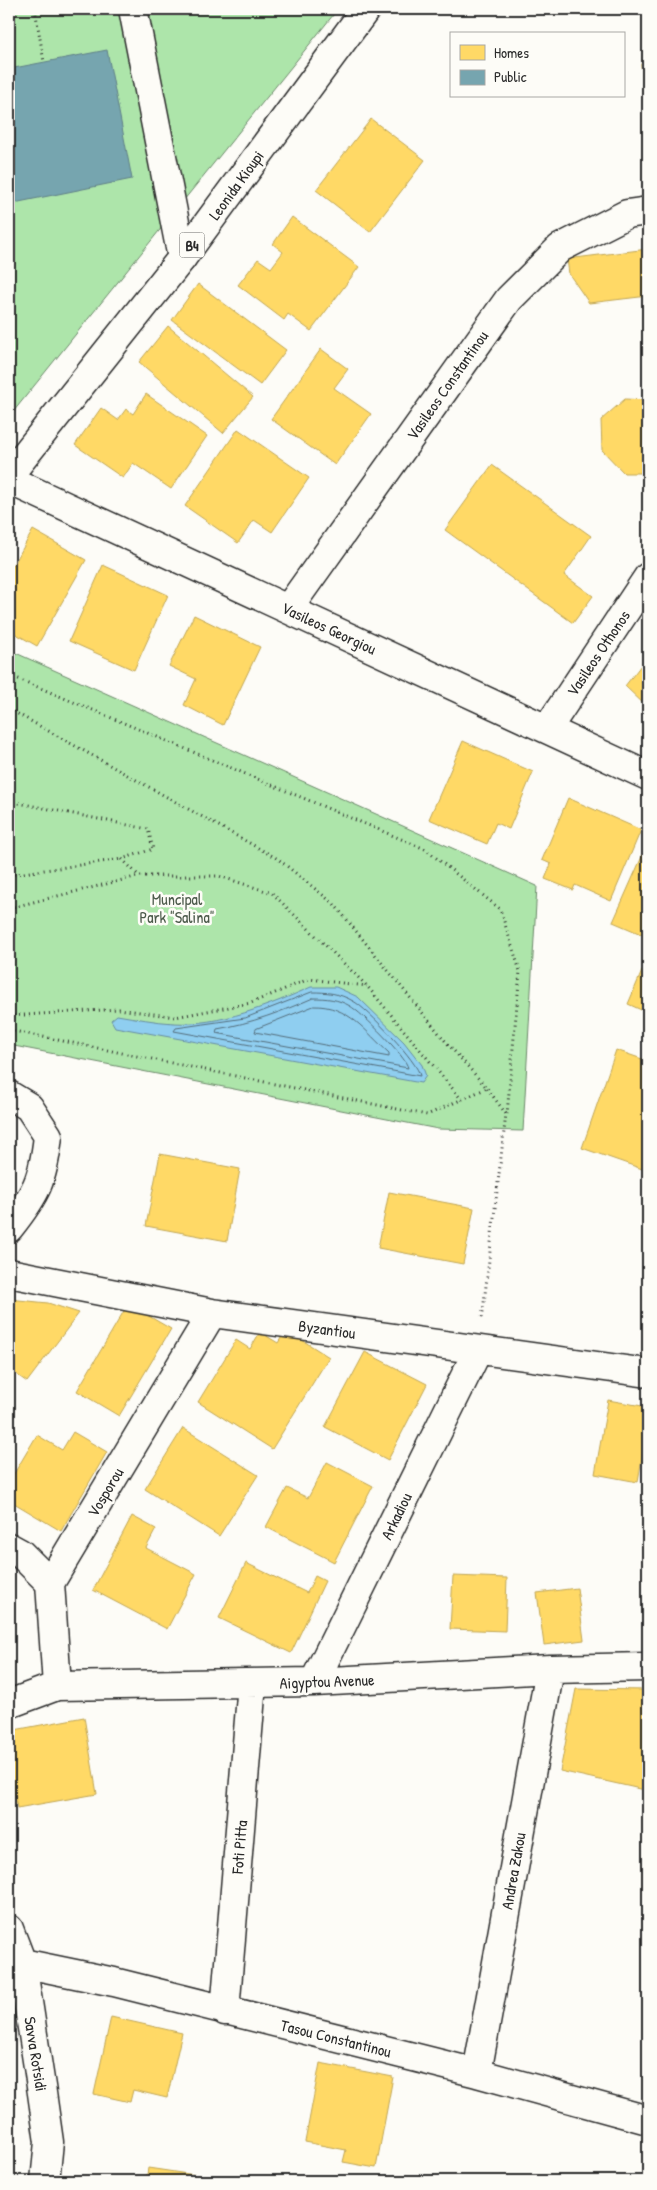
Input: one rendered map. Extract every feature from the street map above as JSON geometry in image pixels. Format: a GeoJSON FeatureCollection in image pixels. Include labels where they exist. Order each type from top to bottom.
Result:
{"type":"FeatureCollection","features":[{"type":"Feature","properties":{"kind":"street"},"geometry":{"type":"LineString","coordinates":[[133,9],[182,258]]}},
{"type":"Feature","properties":{"kind":"street","name":"Leonida Kioupi"},"geometry":{"type":"LineString","coordinates":[[9,475],[182,258],[366,9]]}},
{"type":"Feature","properties":{"kind":"street","name":"Vasileos Constantinou"},"geometry":{"type":"LineString","coordinates":[[288,609],[509,299],[560,248],[627,214],[648,211]]}},
{"type":"Feature","properties":{"kind":"street","name":"Vasileos Georgiou"},"geometry":{"type":"LineString","coordinates":[[9,480],[648,776]]}},
{"type":"Feature","properties":{"kind":"street","name":"Vasileos Othonos"},"geometry":{"type":"LineString","coordinates":[[547,729],[648,577]]}},
{"type":"Feature","properties":{"kind":"street"},"geometry":{"type":"LineString","coordinates":[[9,1228],[32,1199],[44,1168],[48,1136],[19,1101]]}},
{"type":"Feature","properties":{"kind":"street","name":"Byzantiou"},"geometry":{"type":"LineString","coordinates":[[9,1273],[212,1313],[648,1373]]}},
{"type":"Feature","properties":{"kind":"street","name":"Vosporou"},"geometry":{"type":"LineString","coordinates":[[50,1584],[212,1313]]}},
{"type":"Feature","properties":{"kind":"street","name":"Arkadiou"},"geometry":{"type":"LineString","coordinates":[[314,1682],[478,1350]]}},
{"type":"Feature","properties":{"kind":"street"},"geometry":{"type":"LineString","coordinates":[[9,1547],[20,1553],[50,1584],[57,1686]]}},
{"type":"Feature","properties":{"kind":"street","name":"Aigyptou Avenue"},"geometry":{"type":"LineString","coordinates":[[9,1704],[57,1686],[252,1684],[550,1669],[648,1667]]}},
{"type":"Feature","properties":{"kind":"street","name":"Andrea Zakou"},"geometry":{"type":"LineString","coordinates":[[477,2072],[550,1669]]}},
{"type":"Feature","properties":{"kind":"street","name":"Foti Pitta"},"geometry":{"type":"LineString","coordinates":[[225,2011],[252,1684]]}},
{"type":"Feature","properties":{"kind":"street","name":"Savva Rotsidi"},"geometry":{"type":"LineString","coordinates":[[9,1929],[22,1963],[49,2142],[45,2181]]}},
{"type":"Feature","properties":{"kind":"street","name":"Tasou Constantinou"},"geometry":{"type":"LineString","coordinates":[[22,1963],[114,1982],[477,2072],[648,2120]]}},
{"type":"Feature","properties":{"kind":"path"},"geometry":{"type":"LineString","coordinates":[[35,9],[44,62]]}},
{"type":"Feature","properties":{"kind":"path"},"geometry":{"type":"LineString","coordinates":[[9,675],[425,849],[500,910],[520,972],[506,1114],[478,1350]]}},
{"type":"Feature","properties":{"kind":"path"},"geometry":{"type":"LineString","coordinates":[[9,709],[278,859],[334,904],[447,1043],[487,1088],[506,1114]]}},
{"type":"Feature","properties":{"kind":"path"},"geometry":{"type":"LineString","coordinates":[[9,800],[148,829],[154,849],[122,859],[9,875]]}},
{"type":"Feature","properties":{"kind":"path"},"geometry":{"type":"LineString","coordinates":[[122,859],[139,876]]}},
{"type":"Feature","properties":{"kind":"path"},"geometry":{"type":"LineString","coordinates":[[9,908],[139,876],[219,876],[272,893],[368,986],[462,1100]]}},
{"type":"Feature","properties":{"kind":"path"},"geometry":{"type":"LineString","coordinates":[[9,1016],[119,1009],[175,1017],[251,1003],[308,980],[368,986]]}},
{"type":"Feature","properties":{"kind":"path"},"geometry":{"type":"LineString","coordinates":[[9,1030],[427,1116],[487,1088]]}},
{"type":"Feature","properties":{"kind":"green space"},"geometry":{"type":"Polygon","coordinates":[[[9,9],[338,9],[9,417],[9,9]]]}},
{"type":"Feature","properties":{"kind":"green space","name":"Muncipal Park \"Salina\""},"geometry":{"type":"Polygon","coordinates":[[[9,650],[537,886],[523,1131],[438,1129],[9,1045],[9,650]]]}},
{"type":"Feature","properties":{"kind":"water"},"geometry":{"type":"Polygon","coordinates":[[[311,987],[336,987],[358,997],[404,1042],[422,1065],[426,1076],[421,1083],[115,1027],[111,1020],[117,1015],[174,1023],[209,1021],[227,1018],[262,1007],[311,987]]]}},
{"type":"Feature","properties":{"kind":"building: Homes"},"geometry":{"type":"Polygon","coordinates":[[[648,63],[648,134],[641,64],[648,63]]]}},
{"type":"Feature","properties":{"kind":"building: Homes"},"geometry":{"type":"Polygon","coordinates":[[[371,119],[425,160],[370,232],[316,190],[371,119]]]}},
{"type":"Feature","properties":{"kind":"building: Homes"},"geometry":{"type":"Polygon","coordinates":[[[292,217],[359,267],[311,331],[288,314],[284,320],[238,285],[258,259],[271,268],[283,252],[273,244],[292,217]]]}},
{"type":"Feature","properties":{"kind":"building: Homes"},"geometry":{"type":"Polygon","coordinates":[[[648,249],[648,296],[589,303],[569,274],[567,259],[648,249]]]}},
{"type":"Feature","properties":{"kind":"building: Homes"},"geometry":{"type":"Polygon","coordinates":[[[198,284],[286,350],[260,385],[172,320],[198,284]]]}},
{"type":"Feature","properties":{"kind":"building: Homes"},"geometry":{"type":"Polygon","coordinates":[[[168,326],[253,397],[223,433],[139,362],[168,326]]]}},
{"type":"Feature","properties":{"kind":"building: Homes"},"geometry":{"type":"Polygon","coordinates":[[[321,349],[348,369],[334,388],[371,414],[335,465],[271,419],[321,349]]]}},
{"type":"Feature","properties":{"kind":"building: Homes"},"geometry":{"type":"Polygon","coordinates":[[[146,394],[207,436],[171,489],[133,463],[123,478],[75,445],[101,408],[118,420],[126,409],[133,414],[146,394]]]}},
{"type":"Feature","properties":{"kind":"building: Homes"},"geometry":{"type":"Polygon","coordinates":[[[625,399],[648,400],[648,473],[624,473],[602,450],[601,420],[625,399]]]}},
{"type":"Feature","properties":{"kind":"building: Homes"},"geometry":{"type":"Polygon","coordinates":[[[238,429],[309,478],[272,532],[254,520],[238,543],[185,506],[238,429]]]}},
{"type":"Feature","properties":{"kind":"building: Homes"},"geometry":{"type":"Polygon","coordinates":[[[492,465],[591,536],[564,575],[593,596],[573,623],[445,530],[492,465]]]}},
{"type":"Feature","properties":{"kind":"building: Homes"},"geometry":{"type":"Polygon","coordinates":[[[33,530],[86,560],[37,646],[9,630],[9,573],[33,530]]]}},
{"type":"Feature","properties":{"kind":"building: Homes"},"geometry":{"type":"Polygon","coordinates":[[[103,565],[168,595],[134,670],[69,641],[103,565]]]}},
{"type":"Feature","properties":{"kind":"building: Homes"},"geometry":{"type":"Polygon","coordinates":[[[194,615],[260,647],[223,725],[184,705],[196,679],[169,666],[194,615]]]}},
{"type":"Feature","properties":{"kind":"building: Homes"},"geometry":{"type":"Polygon","coordinates":[[[648,656],[648,708],[625,686],[648,656]]]}},
{"type":"Feature","properties":{"kind":"building: Homes"},"geometry":{"type":"Polygon","coordinates":[[[463,741],[533,772],[509,829],[496,823],[487,844],[429,819],[463,741]]]}},
{"type":"Feature","properties":{"kind":"building: Homes"},"geometry":{"type":"Polygon","coordinates":[[[568,798],[641,830],[611,901],[575,885],[573,890],[545,879],[551,864],[542,860],[568,798]]]}},
{"type":"Feature","properties":{"kind":"building: Homes"},"geometry":{"type":"Polygon","coordinates":[[[648,843],[648,937],[613,922],[648,843]]]}},
{"type":"Feature","properties":{"kind":"building: Homes"},"geometry":{"type":"Polygon","coordinates":[[[648,957],[648,1013],[628,1004],[648,957]]]}},
{"type":"Feature","properties":{"kind":"building: Homes"},"geometry":{"type":"Polygon","coordinates":[[[616,1050],[648,1061],[648,1171],[582,1148],[616,1050]]]}},
{"type":"Feature","properties":{"kind":"building: Homes"},"geometry":{"type":"Polygon","coordinates":[[[160,1154],[240,1169],[227,1241],[146,1226],[160,1154]]]}},
{"type":"Feature","properties":{"kind":"building: Homes"},"geometry":{"type":"Polygon","coordinates":[[[389,1192],[474,1208],[463,1264],[378,1248],[389,1192]]]}},
{"type":"Feature","properties":{"kind":"building: Homes"},"geometry":{"type":"Polygon","coordinates":[[[9,1299],[48,1303],[79,1313],[27,1382],[9,1369],[9,1299]]]}},
{"type":"Feature","properties":{"kind":"building: Homes"},"geometry":{"type":"Polygon","coordinates":[[[128,1304],[171,1329],[119,1416],[77,1391],[128,1304]]]}},
{"type":"Feature","properties":{"kind":"building: Homes"},"geometry":{"type":"Polygon","coordinates":[[[286,1330],[329,1357],[272,1449],[198,1402],[236,1340],[250,1349],[260,1332],[278,1343],[286,1330]]]}},
{"type":"Feature","properties":{"kind":"building: Homes"},"geometry":{"type":"Polygon","coordinates":[[[365,1352],[427,1384],[388,1460],[325,1427],[365,1352]]]}},
{"type":"Feature","properties":{"kind":"building: Homes"},"geometry":{"type":"Polygon","coordinates":[[[608,1400],[648,1407],[648,1420],[638,1482],[595,1474],[608,1400]]]}},
{"type":"Feature","properties":{"kind":"building: Homes"},"geometry":{"type":"Polygon","coordinates":[[[183,1428],[258,1475],[219,1536],[145,1489],[183,1428]]]}},
{"type":"Feature","properties":{"kind":"building: Homes"},"geometry":{"type":"Polygon","coordinates":[[[73,1432],[107,1452],[61,1531],[9,1500],[9,1482],[37,1435],[62,1450],[73,1432]]]}},
{"type":"Feature","properties":{"kind":"building: Homes"},"geometry":{"type":"Polygon","coordinates":[[[327,1462],[373,1486],[334,1562],[266,1527],[287,1488],[308,1498],[327,1462]]]}},
{"type":"Feature","properties":{"kind":"building: Homes"},"geometry":{"type":"Polygon","coordinates":[[[132,1516],[156,1529],[146,1548],[196,1574],[167,1629],[93,1590],[132,1516]]]}},
{"type":"Feature","properties":{"kind":"building: Homes"},"geometry":{"type":"Polygon","coordinates":[[[246,1563],[307,1593],[315,1576],[325,1581],[291,1653],[219,1618],[246,1563]]]}},
{"type":"Feature","properties":{"kind":"building: Homes"},"geometry":{"type":"Polygon","coordinates":[[[453,1576],[507,1578],[505,1631],[450,1629],[453,1576]]]}},
{"type":"Feature","properties":{"kind":"building: Homes"},"geometry":{"type":"Polygon","coordinates":[[[577,1588],[584,1640],[544,1645],[537,1593],[577,1588]]]}},
{"type":"Feature","properties":{"kind":"building: Homes"},"geometry":{"type":"Polygon","coordinates":[[[576,1689],[648,1690],[648,1772],[645,1790],[560,1771],[576,1689]]]}},
{"type":"Feature","properties":{"kind":"building: Homes"},"geometry":{"type":"Polygon","coordinates":[[[84,1717],[97,1794],[17,1808],[9,1759],[9,1731],[84,1717]]]}},
{"type":"Feature","properties":{"kind":"building: Homes"},"geometry":{"type":"Polygon","coordinates":[[[111,2017],[182,2033],[167,2098],[133,2090],[130,2102],[94,2094],[111,2017]]]}},
{"type":"Feature","properties":{"kind":"building: Homes"},"geometry":{"type":"Polygon","coordinates":[[[320,2063],[393,2077],[376,2168],[343,2162],[346,2150],[305,2142],[320,2063]]]}},
{"type":"Feature","properties":{"kind":"building: Homes"},"geometry":{"type":"Polygon","coordinates":[[[148,2168],[208,2177],[207,2181],[146,2181],[148,2168]]]}},
{"type":"Feature","properties":{"kind":"building: Public"},"geometry":{"type":"Polygon","coordinates":[[[107,50],[132,179],[9,204],[9,69],[107,50]]]}}]}
